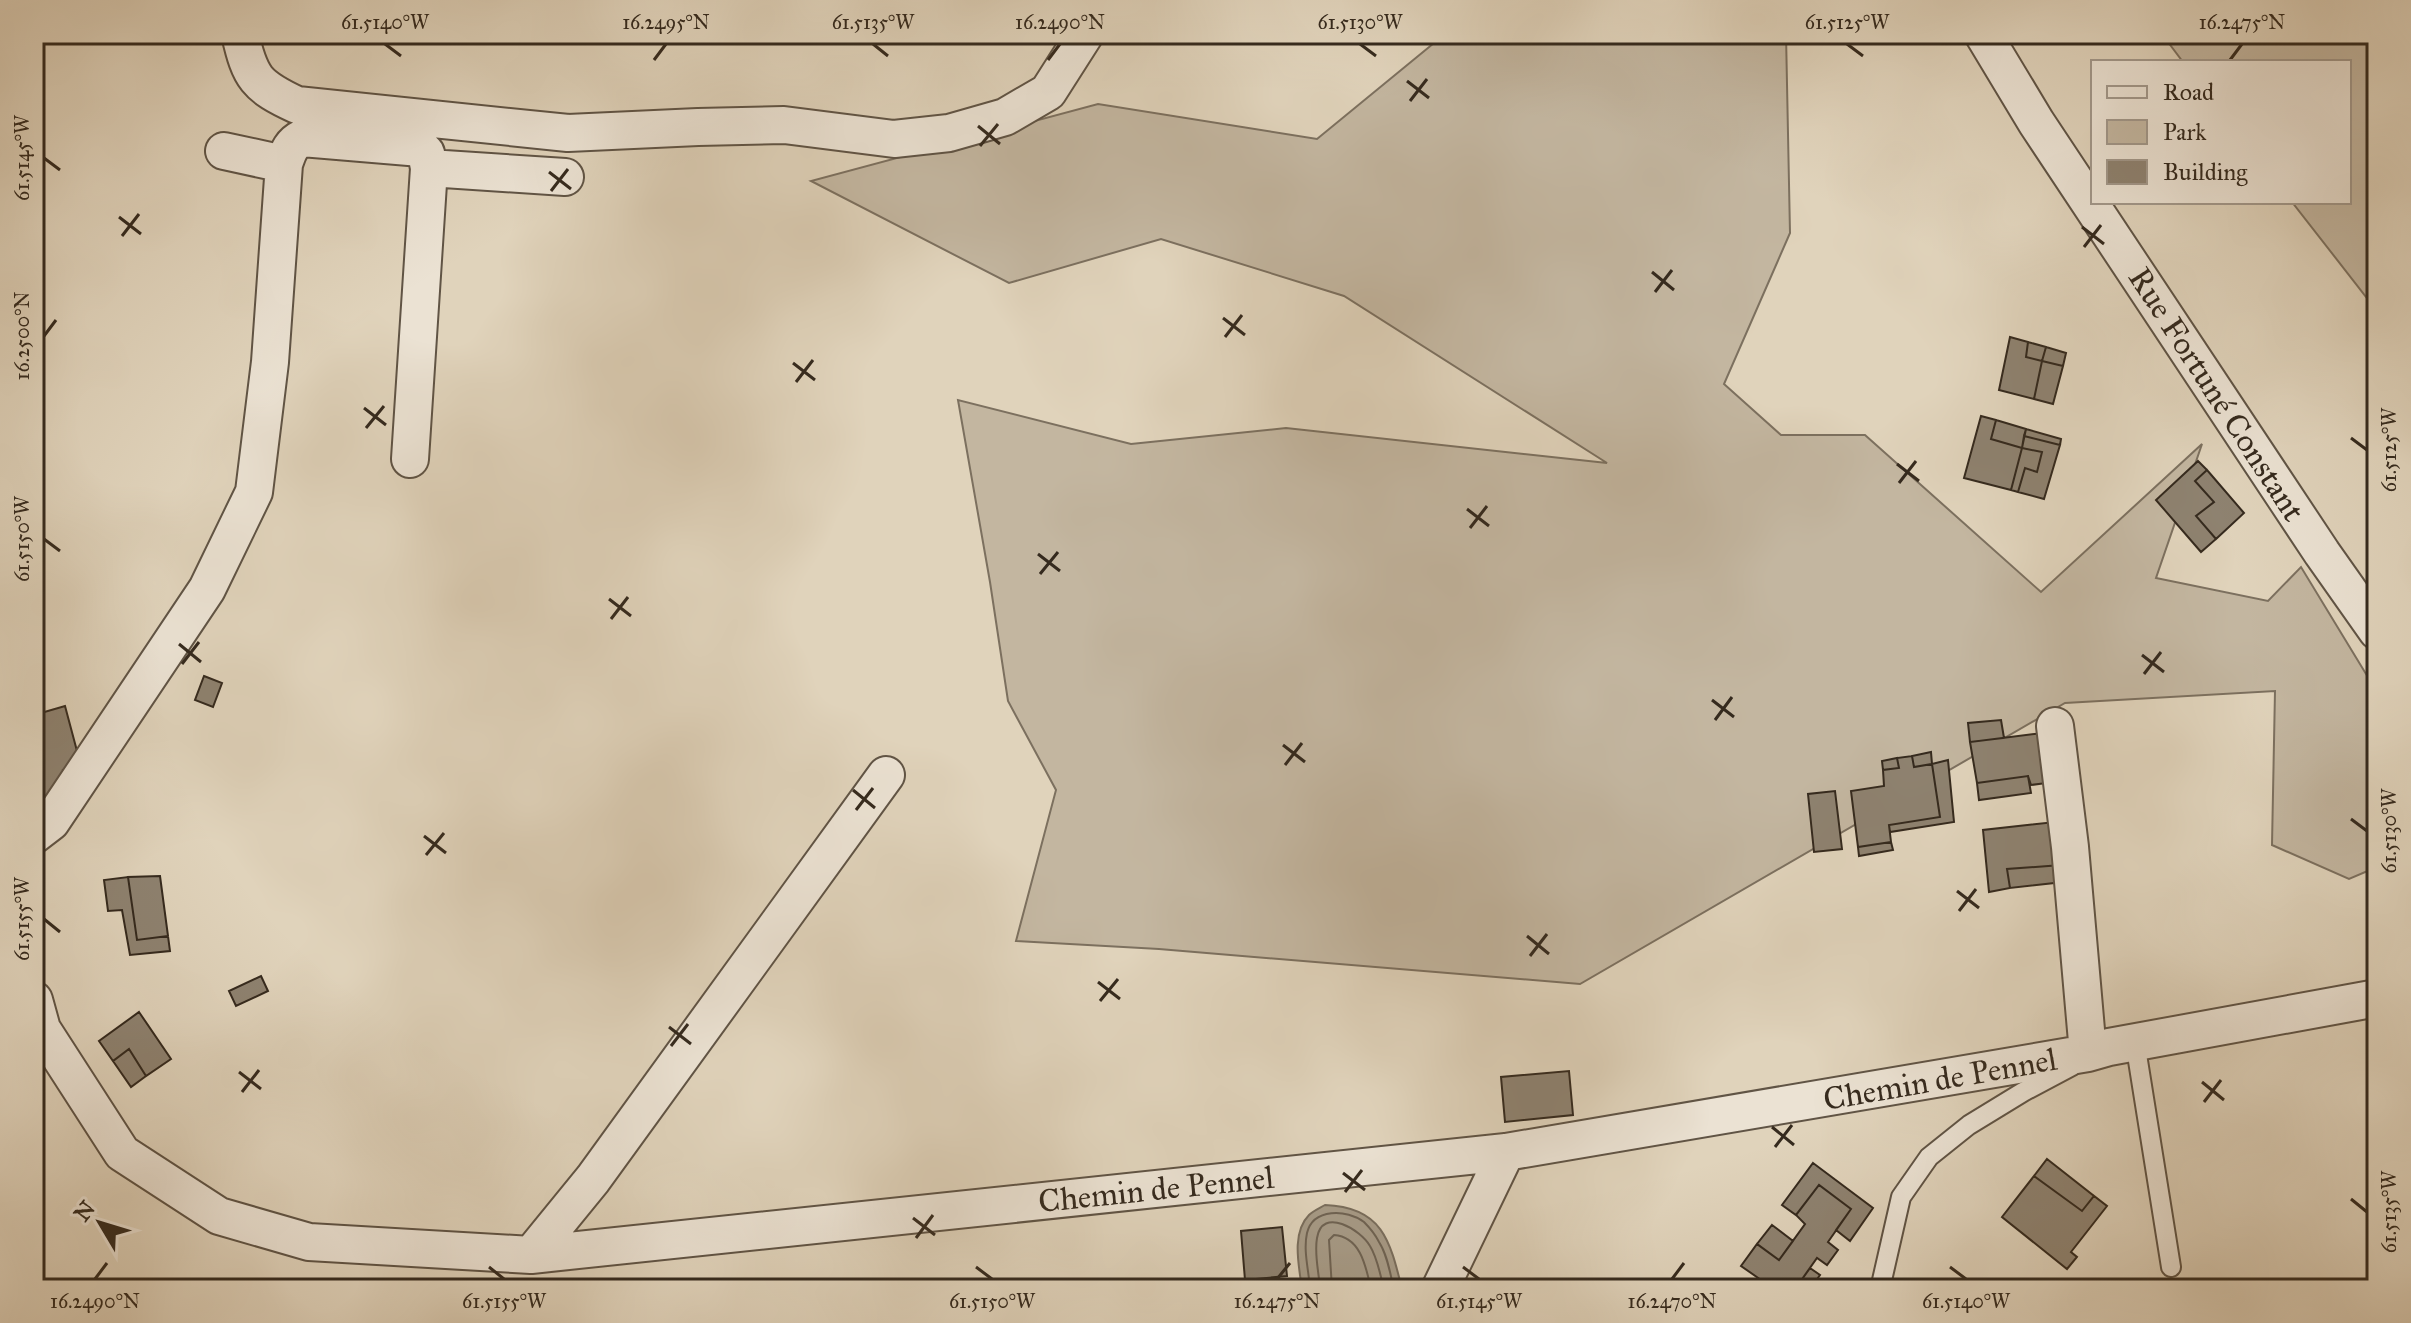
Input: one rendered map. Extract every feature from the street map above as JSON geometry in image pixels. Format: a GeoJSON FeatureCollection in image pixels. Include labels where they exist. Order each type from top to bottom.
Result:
{"type":"FeatureCollection","features":[{"type":"Feature","properties":{"kind":"street"},"geometry":{"type":"LineString","coordinates":[[240,34],[253,76],[272,93],[297,105],[568,133],[784,125],[894,139],[949,133],[1005,117],[1048,92],[1085,34]]}},
{"type":"Feature","properties":{"kind":"street","name":"Rue Fortuné Constant"},"geometry":{"type":"LineString","coordinates":[[1983,34],[2036,122],[2313,540],[2377,631]]}},
{"type":"Feature","properties":{"kind":"street"},"geometry":{"type":"LineString","coordinates":[[34,835],[51,822],[207,589],[254,492],[270,362],[284,164],[290,148],[302,138],[421,148],[426,153],[429,168],[410,459]]}},
{"type":"Feature","properties":{"kind":"street"},"geometry":{"type":"LineString","coordinates":[[224,151],[284,164]]}},
{"type":"Feature","properties":{"kind":"street"},"geometry":{"type":"LineString","coordinates":[[429,168],[565,177]]}},
{"type":"Feature","properties":{"kind":"street"},"geometry":{"type":"LineString","coordinates":[[2055,726],[2070,847],[2111,1048]]}},
{"type":"Feature","properties":{"kind":"street"},"geometry":{"type":"LineString","coordinates":[[531,1255],[593,1179],[886,775]]}},
{"type":"Feature","properties":{"kind":"street","name":"Chemin de Pennel"},"geometry":{"type":"LineString","coordinates":[[34,1000],[42,1029],[122,1153],[219,1216],[309,1242],[531,1255],[1506,1152],[2111,1048],[2377,998]]}},
{"type":"Feature","properties":{"kind":"street"},"geometry":{"type":"LineString","coordinates":[[1440,1289],[1506,1152]]}},
{"type":"Feature","properties":{"kind":"lane"},"geometry":{"type":"LineString","coordinates":[[1880,1289],[1901,1197],[1929,1157],[1982,1117],[2023,1092],[2111,1048],[2171,1267]]}},
{"type":"Feature","properties":{"kind":"green space"},"geometry":{"type":"Polygon","coordinates":[[[1445,34],[1786,34],[1790,233],[1724,384],[1781,435],[1865,435],[2041,592],[2202,444],[2156,578],[2268,601],[2301,567],[2377,692],[2377,867],[2349,879],[2272,845],[2275,691],[2065,703],[1580,984],[1159,949],[1016,941],[1056,790],[1008,701],[958,400],[1131,444],[1286,428],[1607,463],[1344,296],[1161,239],[1009,283],[811,181],[1098,104],[1317,139],[1445,34]]]}},
{"type":"Feature","properties":{"kind":"green space"},"geometry":{"type":"Polygon","coordinates":[[[2162,34],[2377,34],[2377,311],[2294,204],[2351,204],[2351,60],[2182,60],[2162,34]]]}},
{"type":"Feature","properties":{"kind":"water"},"geometry":{"type":"Polygon","coordinates":[[[1325,1205],[1359,1212],[1380,1229],[1393,1255],[1402,1289],[1302,1289],[1298,1260],[1300,1231],[1309,1215],[1325,1205]]]}},
{"type":"Feature","properties":{"kind":"building"},"geometry":{"type":"Polygon","coordinates":[[[2010,337],[2028,342],[2026,357],[2042,361],[2034,399],[1999,390],[2010,337]]]}},
{"type":"Feature","properties":{"kind":"building"},"geometry":{"type":"Polygon","coordinates":[[[2028,342],[2046,347],[2042,361],[2026,357],[2028,342]]]}},
{"type":"Feature","properties":{"kind":"building"},"geometry":{"type":"Polygon","coordinates":[[[2046,347],[2066,353],[2063,366],[2042,361],[2046,347]]]}},
{"type":"Feature","properties":{"kind":"building"},"geometry":{"type":"Polygon","coordinates":[[[2042,361],[2063,366],[2053,404],[2034,399],[2042,361]]]}},
{"type":"Feature","properties":{"kind":"building"},"geometry":{"type":"Polygon","coordinates":[[[1981,416],[1996,420],[1991,439],[2022,448],[2011,490],[1964,478],[1981,416]]]}},
{"type":"Feature","properties":{"kind":"building"},"geometry":{"type":"Polygon","coordinates":[[[1996,420],[2026,429],[2022,448],[1991,439],[1996,420]]]}},
{"type":"Feature","properties":{"kind":"building"},"geometry":{"type":"Polygon","coordinates":[[[2026,429],[2061,439],[2060,445],[2024,436],[2026,429]]]}},
{"type":"Feature","properties":{"kind":"building"},"geometry":{"type":"Polygon","coordinates":[[[2024,436],[2060,445],[2044,499],[2018,492],[2025,468],[2037,472],[2042,452],[2022,448],[2024,436]]]}},
{"type":"Feature","properties":{"kind":"building"},"geometry":{"type":"Polygon","coordinates":[[[2022,448],[2042,452],[2037,472],[2025,468],[2018,492],[2011,490],[2022,448]]]}},
{"type":"Feature","properties":{"kind":"building"},"geometry":{"type":"Polygon","coordinates":[[[2198,461],[2207,470],[2195,481],[2214,502],[2196,516],[2216,539],[2201,552],[2156,500],[2198,461]]]}},
{"type":"Feature","properties":{"kind":"building"},"geometry":{"type":"Polygon","coordinates":[[[2207,470],[2244,513],[2216,539],[2196,516],[2214,502],[2195,481],[2207,470]]]}},
{"type":"Feature","properties":{"kind":"building"},"geometry":{"type":"Polygon","coordinates":[[[204,676],[222,683],[213,707],[195,700],[204,676]]]}},
{"type":"Feature","properties":{"kind":"building"},"geometry":{"type":"Polygon","coordinates":[[[65,706],[81,766],[63,770],[68,790],[34,799],[34,715],[65,706]]]}},
{"type":"Feature","properties":{"kind":"building"},"geometry":{"type":"Polygon","coordinates":[[[2001,720],[2004,738],[1970,742],[1968,723],[2001,720]]]}},
{"type":"Feature","properties":{"kind":"building"},"geometry":{"type":"Polygon","coordinates":[[[2043,733],[2047,783],[2031,785],[2028,776],[1977,783],[1970,742],[2043,733]]]}},
{"type":"Feature","properties":{"kind":"building"},"geometry":{"type":"Polygon","coordinates":[[[1931,752],[1932,764],[1914,767],[1912,756],[1931,752]]]}},
{"type":"Feature","properties":{"kind":"building"},"geometry":{"type":"Polygon","coordinates":[[[1912,756],[1914,767],[1932,764],[1940,817],[1889,825],[1891,842],[1858,847],[1851,791],[1884,786],[1883,770],[1899,768],[1897,758],[1912,756]]]}},
{"type":"Feature","properties":{"kind":"building"},"geometry":{"type":"Polygon","coordinates":[[[1897,758],[1899,768],[1883,770],[1882,761],[1897,758]]]}},
{"type":"Feature","properties":{"kind":"building"},"geometry":{"type":"Polygon","coordinates":[[[1948,760],[1954,822],[1890,832],[1889,825],[1940,817],[1932,764],[1948,760]]]}},
{"type":"Feature","properties":{"kind":"building"},"geometry":{"type":"Polygon","coordinates":[[[2028,776],[2031,793],[1979,800],[1977,783],[2028,776]]]}},
{"type":"Feature","properties":{"kind":"building"},"geometry":{"type":"Polygon","coordinates":[[[1835,791],[1842,849],[1814,852],[1808,794],[1835,791]]]}},
{"type":"Feature","properties":{"kind":"building"},"geometry":{"type":"Polygon","coordinates":[[[2055,822],[2061,865],[2007,869],[2010,888],[1989,892],[1983,830],[2055,822]]]}},
{"type":"Feature","properties":{"kind":"building"},"geometry":{"type":"Polygon","coordinates":[[[1891,842],[1893,850],[1859,856],[1858,847],[1891,842]]]}},
{"type":"Feature","properties":{"kind":"building"},"geometry":{"type":"Polygon","coordinates":[[[2061,865],[2063,882],[2010,888],[2007,869],[2061,865]]]}},
{"type":"Feature","properties":{"kind":"building"},"geometry":{"type":"Polygon","coordinates":[[[160,876],[168,936],[137,940],[128,877],[160,876]]]}},
{"type":"Feature","properties":{"kind":"building"},"geometry":{"type":"Polygon","coordinates":[[[128,877],[137,940],[168,936],[170,951],[130,955],[122,910],[108,911],[104,880],[128,877]]]}},
{"type":"Feature","properties":{"kind":"building"},"geometry":{"type":"Polygon","coordinates":[[[261,976],[268,991],[236,1006],[229,991],[261,976]]]}},
{"type":"Feature","properties":{"kind":"building"},"geometry":{"type":"Polygon","coordinates":[[[139,1012],[171,1059],[146,1076],[129,1049],[113,1061],[99,1041],[139,1012]]]}},
{"type":"Feature","properties":{"kind":"building"},"geometry":{"type":"Polygon","coordinates":[[[129,1049],[146,1076],[131,1087],[113,1061],[129,1049]]]}},
{"type":"Feature","properties":{"kind":"building"},"geometry":{"type":"Polygon","coordinates":[[[1569,1071],[1573,1115],[1505,1122],[1501,1077],[1569,1071]]]}},
{"type":"Feature","properties":{"kind":"building"},"geometry":{"type":"Polygon","coordinates":[[[2047,1159],[2094,1196],[2082,1211],[2034,1176],[2047,1159]]]}},
{"type":"Feature","properties":{"kind":"building"},"geometry":{"type":"Polygon","coordinates":[[[1813,1163],[1873,1208],[1850,1241],[1836,1230],[1851,1209],[1819,1185],[1796,1215],[1782,1205],[1813,1163]]]}},
{"type":"Feature","properties":{"kind":"building"},"geometry":{"type":"Polygon","coordinates":[[[2034,1176],[2082,1211],[2094,1196],[2107,1206],[2071,1252],[2077,1257],[2067,1269],[2002,1217],[2034,1176]]]}},
{"type":"Feature","properties":{"kind":"building"},"geometry":{"type":"Polygon","coordinates":[[[1819,1185],[1851,1209],[1828,1242],[1838,1250],[1827,1265],[1817,1258],[1795,1289],[1774,1289],[1741,1266],[1757,1244],[1779,1260],[1805,1224],[1796,1215],[1819,1185]]]}},
{"type":"Feature","properties":{"kind":"building"},"geometry":{"type":"Polygon","coordinates":[[[1772,1225],[1793,1241],[1779,1260],[1757,1244],[1772,1225]]]}},
{"type":"Feature","properties":{"kind":"building"},"geometry":{"type":"Polygon","coordinates":[[[1282,1227],[1287,1276],[1245,1280],[1241,1231],[1282,1227]]]}},
{"type":"Feature","properties":{"kind":"building"},"geometry":{"type":"Polygon","coordinates":[[[1810,1268],[1820,1275],[1810,1289],[1803,1289],[1798,1285],[1810,1268]]]}}]}
